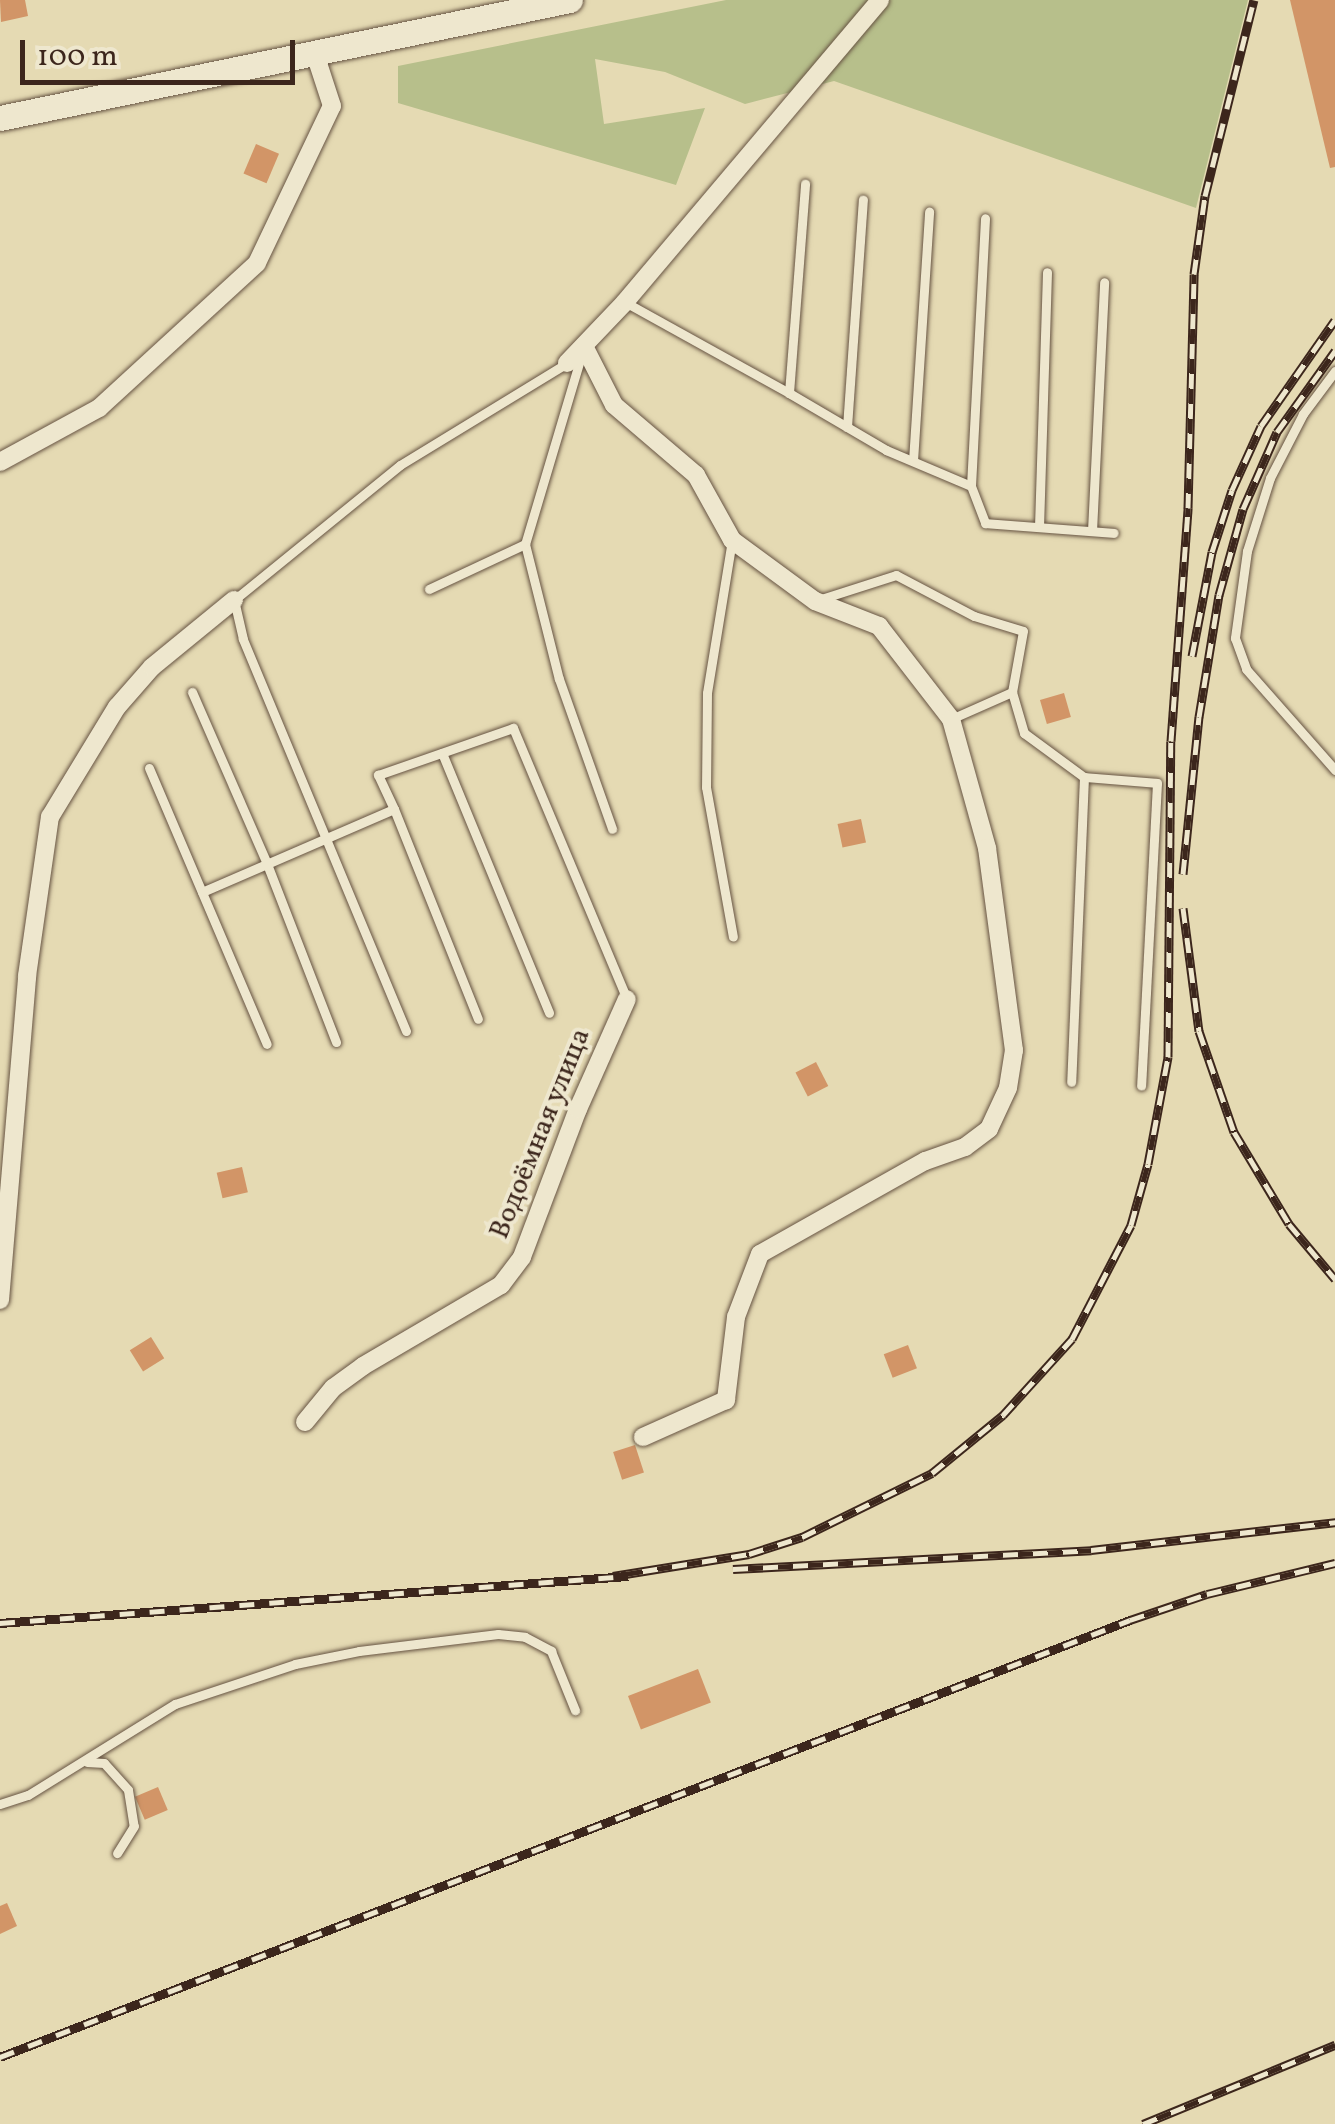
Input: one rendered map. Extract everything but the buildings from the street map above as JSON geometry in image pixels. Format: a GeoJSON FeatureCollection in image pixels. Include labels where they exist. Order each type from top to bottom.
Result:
{"type":"FeatureCollection","features":[{"type":"Feature","properties":{"kind":"street"},"geometry":{"type":"LineString","coordinates":[[0,118],[570,0]]}},
{"type":"Feature","properties":{"kind":"street"},"geometry":{"type":"LineString","coordinates":[[567,363],[625,302],[880,0]]}},
{"type":"Feature","properties":{"kind":"street"},"geometry":{"type":"LineString","coordinates":[[0,462],[99,408],[257,263],[332,106],[314,51]]}},
{"type":"Feature","properties":{"kind":"street"},"geometry":{"type":"LineString","coordinates":[[584,346],[614,405],[696,474],[732,540],[815,601],[879,626],[950,718],[987,848],[1014,1050],[1008,1088],[989,1129],[965,1147],[925,1161],[760,1254],[736,1316],[726,1400],[643,1437]]}},
{"type":"Feature","properties":{"kind":"street"},"geometry":{"type":"LineString","coordinates":[[0,1300],[26,994],[50,817],[117,707],[152,668],[234,600]]}},
{"type":"Feature","properties":{"kind":"street","name":"Водоёмная улица"},"geometry":{"type":"LineString","coordinates":[[305,1422],[333,1388],[363,1366],[463,1310],[501,1285],[512,1271],[522,1257],[578,1108],[627,999]]}},
{"type":"Feature","properties":{"kind":"lane"},"geometry":{"type":"LineString","coordinates":[[789,392],[805,184]]}},
{"type":"Feature","properties":{"kind":"lane"},"geometry":{"type":"LineString","coordinates":[[847,427],[863,200]]}},
{"type":"Feature","properties":{"kind":"lane"},"geometry":{"type":"LineString","coordinates":[[913,462],[929,212]]}},
{"type":"Feature","properties":{"kind":"lane"},"geometry":{"type":"LineString","coordinates":[[985,218],[970,486],[985,523],[1114,532]]}},
{"type":"Feature","properties":{"kind":"lane"},"geometry":{"type":"LineString","coordinates":[[1038,527],[1047,272]]}},
{"type":"Feature","properties":{"kind":"lane"},"geometry":{"type":"LineString","coordinates":[[1092,531],[1104,282]]}},
{"type":"Feature","properties":{"kind":"lane"},"geometry":{"type":"LineString","coordinates":[[625,302],[847,427],[913,462],[970,486]]}},
{"type":"Feature","properties":{"kind":"lane"},"geometry":{"type":"LineString","coordinates":[[584,346],[525,544],[560,679],[612,829]]}},
{"type":"Feature","properties":{"kind":"lane"},"geometry":{"type":"LineString","coordinates":[[406,1031],[244,638],[234,600],[400,465],[567,363]]}},
{"type":"Feature","properties":{"kind":"lane"},"geometry":{"type":"LineString","coordinates":[[1335,371],[1303,414],[1270,478],[1247,551],[1236,638],[1246,669],[1335,770]]}},
{"type":"Feature","properties":{"kind":"lane"},"geometry":{"type":"LineString","coordinates":[[732,540],[707,693],[706,787],[733,937]]}},
{"type":"Feature","properties":{"kind":"lane"},"geometry":{"type":"LineString","coordinates":[[429,589],[525,544]]}},
{"type":"Feature","properties":{"kind":"lane"},"geometry":{"type":"LineString","coordinates":[[815,601],[896,575],[974,616],[1023,631],[1012,692],[1024,733],[1084,778],[1157,783],[1141,1086]]}},
{"type":"Feature","properties":{"kind":"lane"},"geometry":{"type":"LineString","coordinates":[[192,692],[267,864],[336,1042]]}},
{"type":"Feature","properties":{"kind":"lane"},"geometry":{"type":"LineString","coordinates":[[950,718],[1012,692]]}},
{"type":"Feature","properties":{"kind":"lane"},"geometry":{"type":"LineString","coordinates":[[478,1018],[378,775],[513,728],[627,999]]}},
{"type":"Feature","properties":{"kind":"lane"},"geometry":{"type":"LineString","coordinates":[[442,753],[549,1013]]}},
{"type":"Feature","properties":{"kind":"lane"},"geometry":{"type":"LineString","coordinates":[[149,768],[267,1044]]}},
{"type":"Feature","properties":{"kind":"lane"},"geometry":{"type":"LineString","coordinates":[[1072,1082],[1084,778]]}},
{"type":"Feature","properties":{"kind":"lane"},"geometry":{"type":"LineString","coordinates":[[202,892],[394,809]]}},
{"type":"Feature","properties":{"kind":"lane"},"geometry":{"type":"LineString","coordinates":[[0,1804],[28,1795],[143,1722],[212,1689],[295,1664],[436,1639],[498,1634],[538,1642],[551,1651],[562,1668],[575,1710]]}},
{"type":"Feature","properties":{"kind":"lane"},"geometry":{"type":"LineString","coordinates":[[80,1764],[104,1763],[128,1790],[134,1826],[117,1853]]}},
{"type":"Feature","properties":{"kind":"green space"},"geometry":{"type":"Polygon","coordinates":[[[726,0],[1248,0],[1196,208],[834,81],[745,104],[665,72],[595,59],[604,124],[705,108],[676,185],[398,103],[398,66],[726,0]]]}},
{"type":"Feature","properties":{"kind":"railway"},"geometry":{"type":"LineString","coordinates":[[613,1576],[749,1554],[802,1537],[932,1473],[1003,1415],[1072,1339],[1131,1225],[1148,1164],[1168,1057],[1171,741],[1188,508],[1194,274],[1205,196],[1254,0]]}},
{"type":"Feature","properties":{"kind":"railway"},"geometry":{"type":"LineString","coordinates":[[1192,656],[1212,552],[1232,490],[1261,426],[1335,320]]}},
{"type":"Feature","properties":{"kind":"railway"},"geometry":{"type":"LineString","coordinates":[[1183,874],[1199,717],[1219,595],[1243,509],[1277,432],[1335,351]]}},
{"type":"Feature","properties":{"kind":"railway"},"geometry":{"type":"LineString","coordinates":[[1183,908],[1199,1031],[1234,1132],[1289,1224],[1335,1279]]}},
{"type":"Feature","properties":{"kind":"railway"},"geometry":{"type":"LineString","coordinates":[[733,1569],[1091,1550],[1335,1522]]}},
{"type":"Feature","properties":{"kind":"railway"},"geometry":{"type":"LineString","coordinates":[[0,2057],[1130,1620],[1207,1594],[1335,1563]]}},
{"type":"Feature","properties":{"kind":"railway"},"geometry":{"type":"LineString","coordinates":[[0,1623],[628,1576]]}},
{"type":"Feature","properties":{"kind":"railway"},"geometry":{"type":"LineString","coordinates":[[1143,2124],[1335,2045]]}}]}
